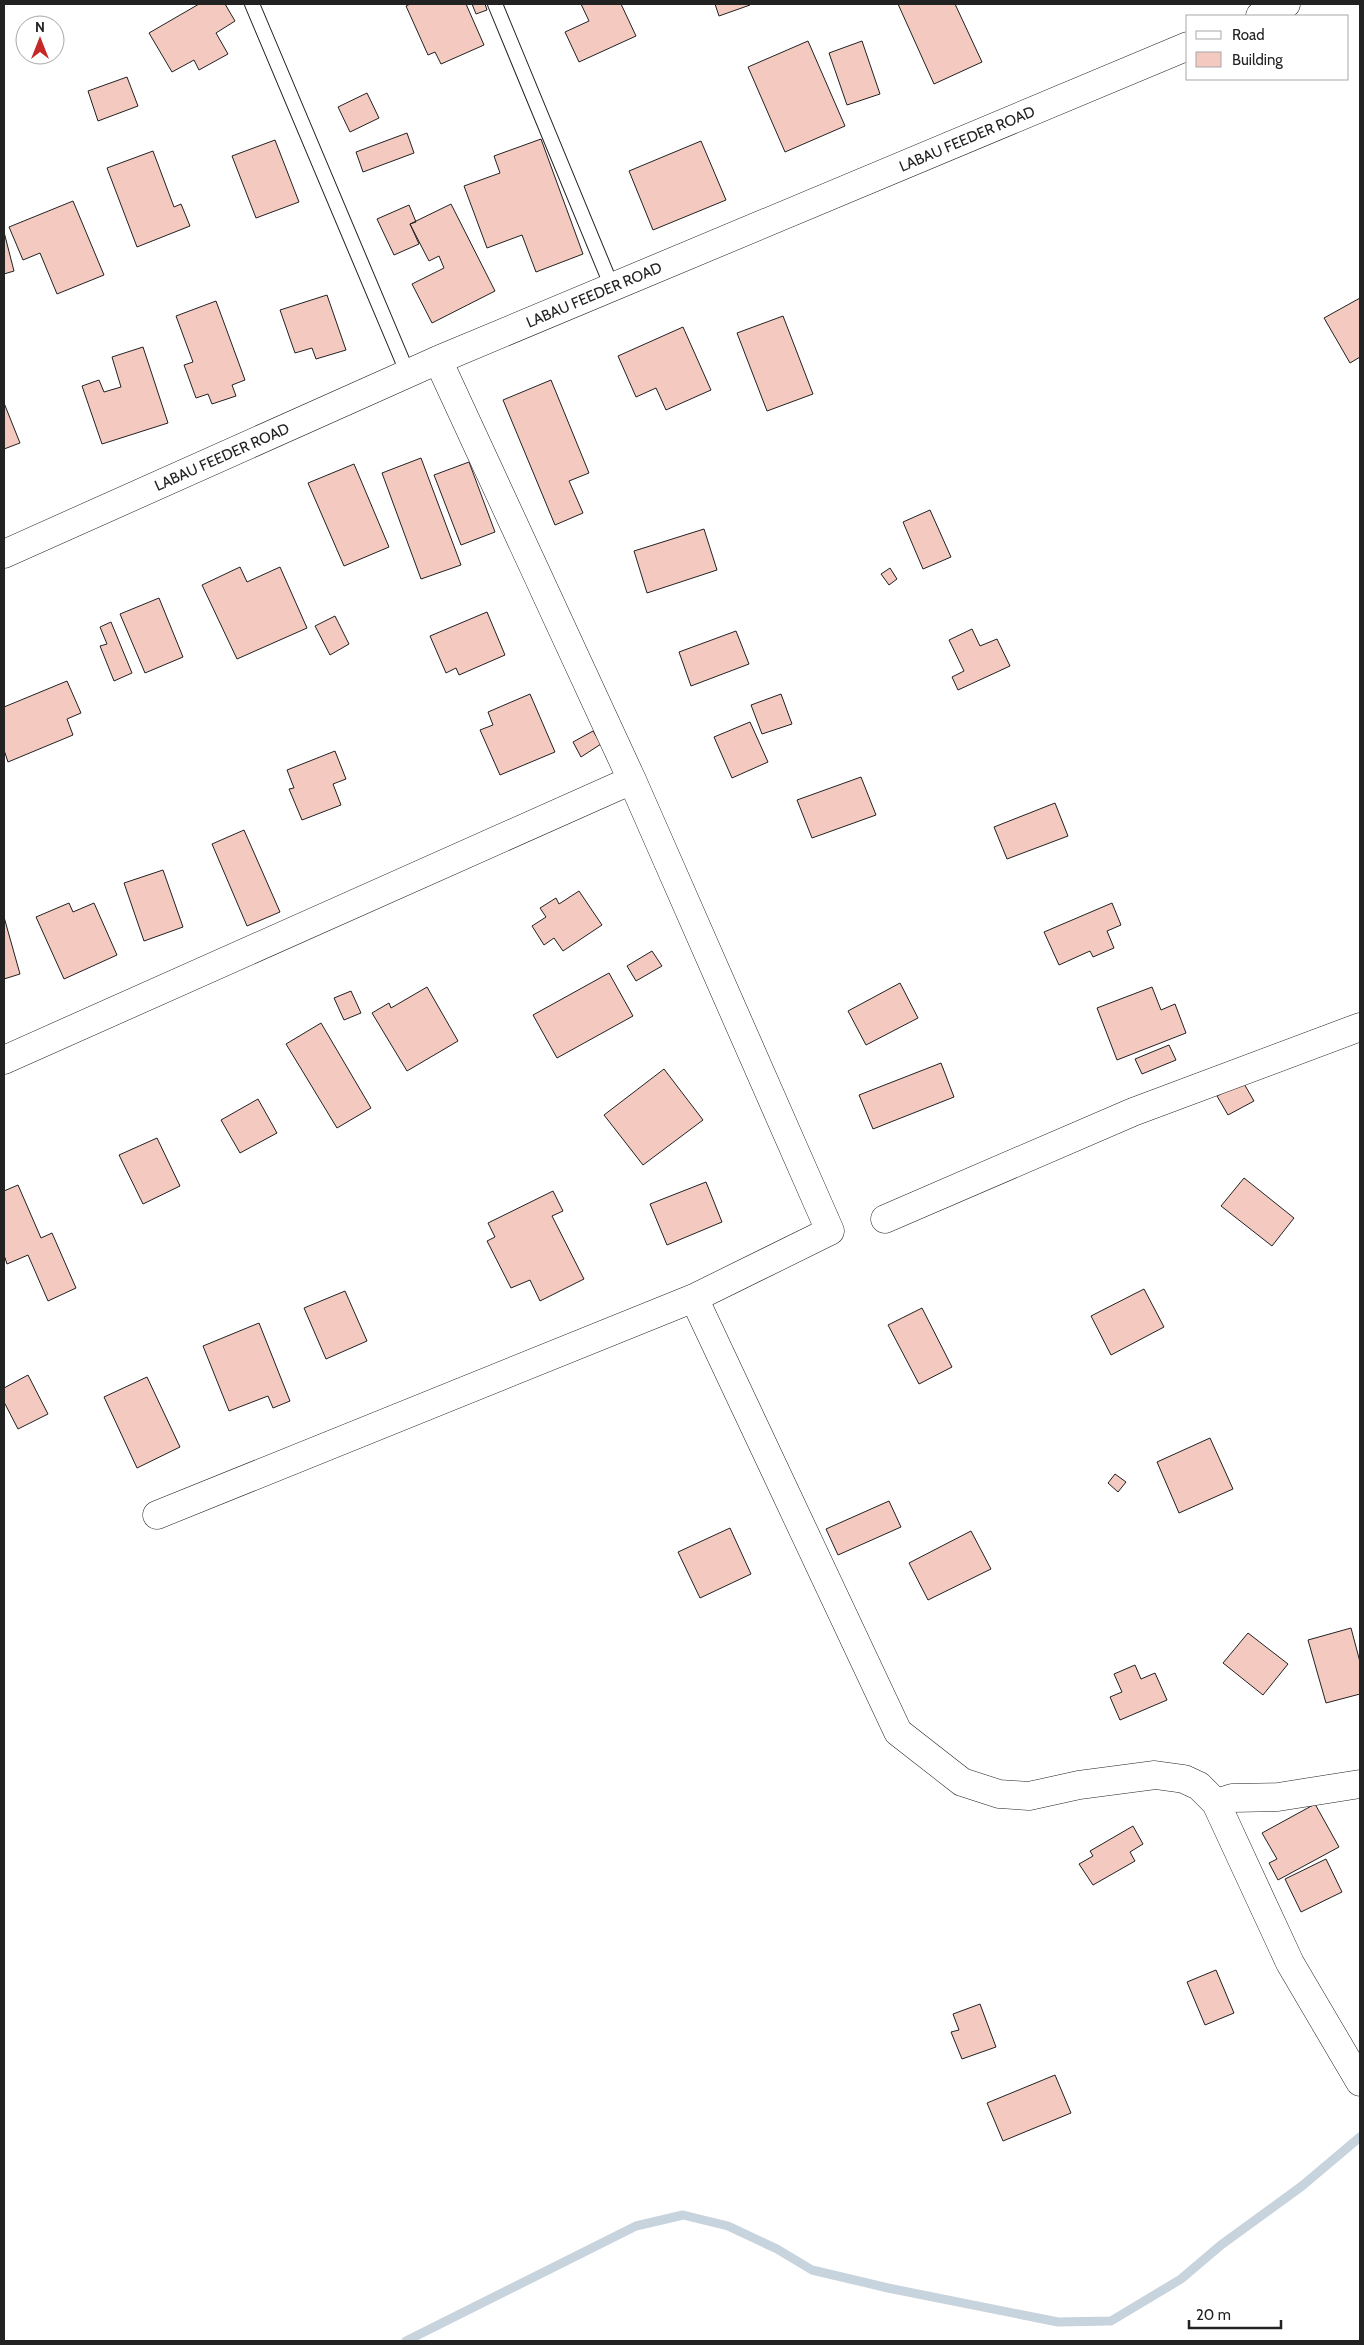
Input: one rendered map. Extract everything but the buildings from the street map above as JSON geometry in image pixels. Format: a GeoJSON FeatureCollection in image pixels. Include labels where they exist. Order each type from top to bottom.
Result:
{"type":"FeatureCollection","features":[{"type":"Feature","properties":{"kind":"street"},"geometry":{"type":"LineString","coordinates":[[1262,15],[1286,4]]}},
{"type":"Feature","properties":{"kind":"street","name":"LABAU FEEDER ROAD"},"geometry":{"type":"LineString","coordinates":[[4,554],[438,360],[1186,47]]}},
{"type":"Feature","properties":{"kind":"street"},"geometry":{"type":"LineString","coordinates":[[157,1515],[694,1298],[830,1231],[632,780],[438,360]]}},
{"type":"Feature","properties":{"kind":"street"},"geometry":{"type":"LineString","coordinates":[[4,1060],[632,780]]}},
{"type":"Feature","properties":{"kind":"street"},"geometry":{"type":"LineString","coordinates":[[885,1219],[1133,1112],[1360,1027]]}},
{"type":"Feature","properties":{"kind":"street"},"geometry":{"type":"LineString","coordinates":[[694,1298],[898,1732],[962,1782],[999,1794],[1030,1796],[1088,1784],[1155,1776],[1184,1779],[1200,1786],[1216,1802],[1290,1963],[1360,2082]]}},
{"type":"Feature","properties":{"kind":"street"},"geometry":{"type":"LineString","coordinates":[[1216,1802],[1232,1798],[1278,1797],[1360,1784]]}},
{"type":"Feature","properties":{"kind":"lane"},"geometry":{"type":"LineString","coordinates":[[252,4],[408,374]]}},
{"type":"Feature","properties":{"kind":"lane"},"geometry":{"type":"LineString","coordinates":[[495,4],[612,288]]}},
{"type":"Feature","properties":{"kind":"waterway"},"geometry":{"type":"LineString","coordinates":[[406,2341],[636,2226],[683,2215],[728,2226],[777,2249],[812,2270],[888,2288],[1058,2322],[1111,2321],[1181,2279],[1221,2245],[1302,2186],[1360,2137]]}}]}
